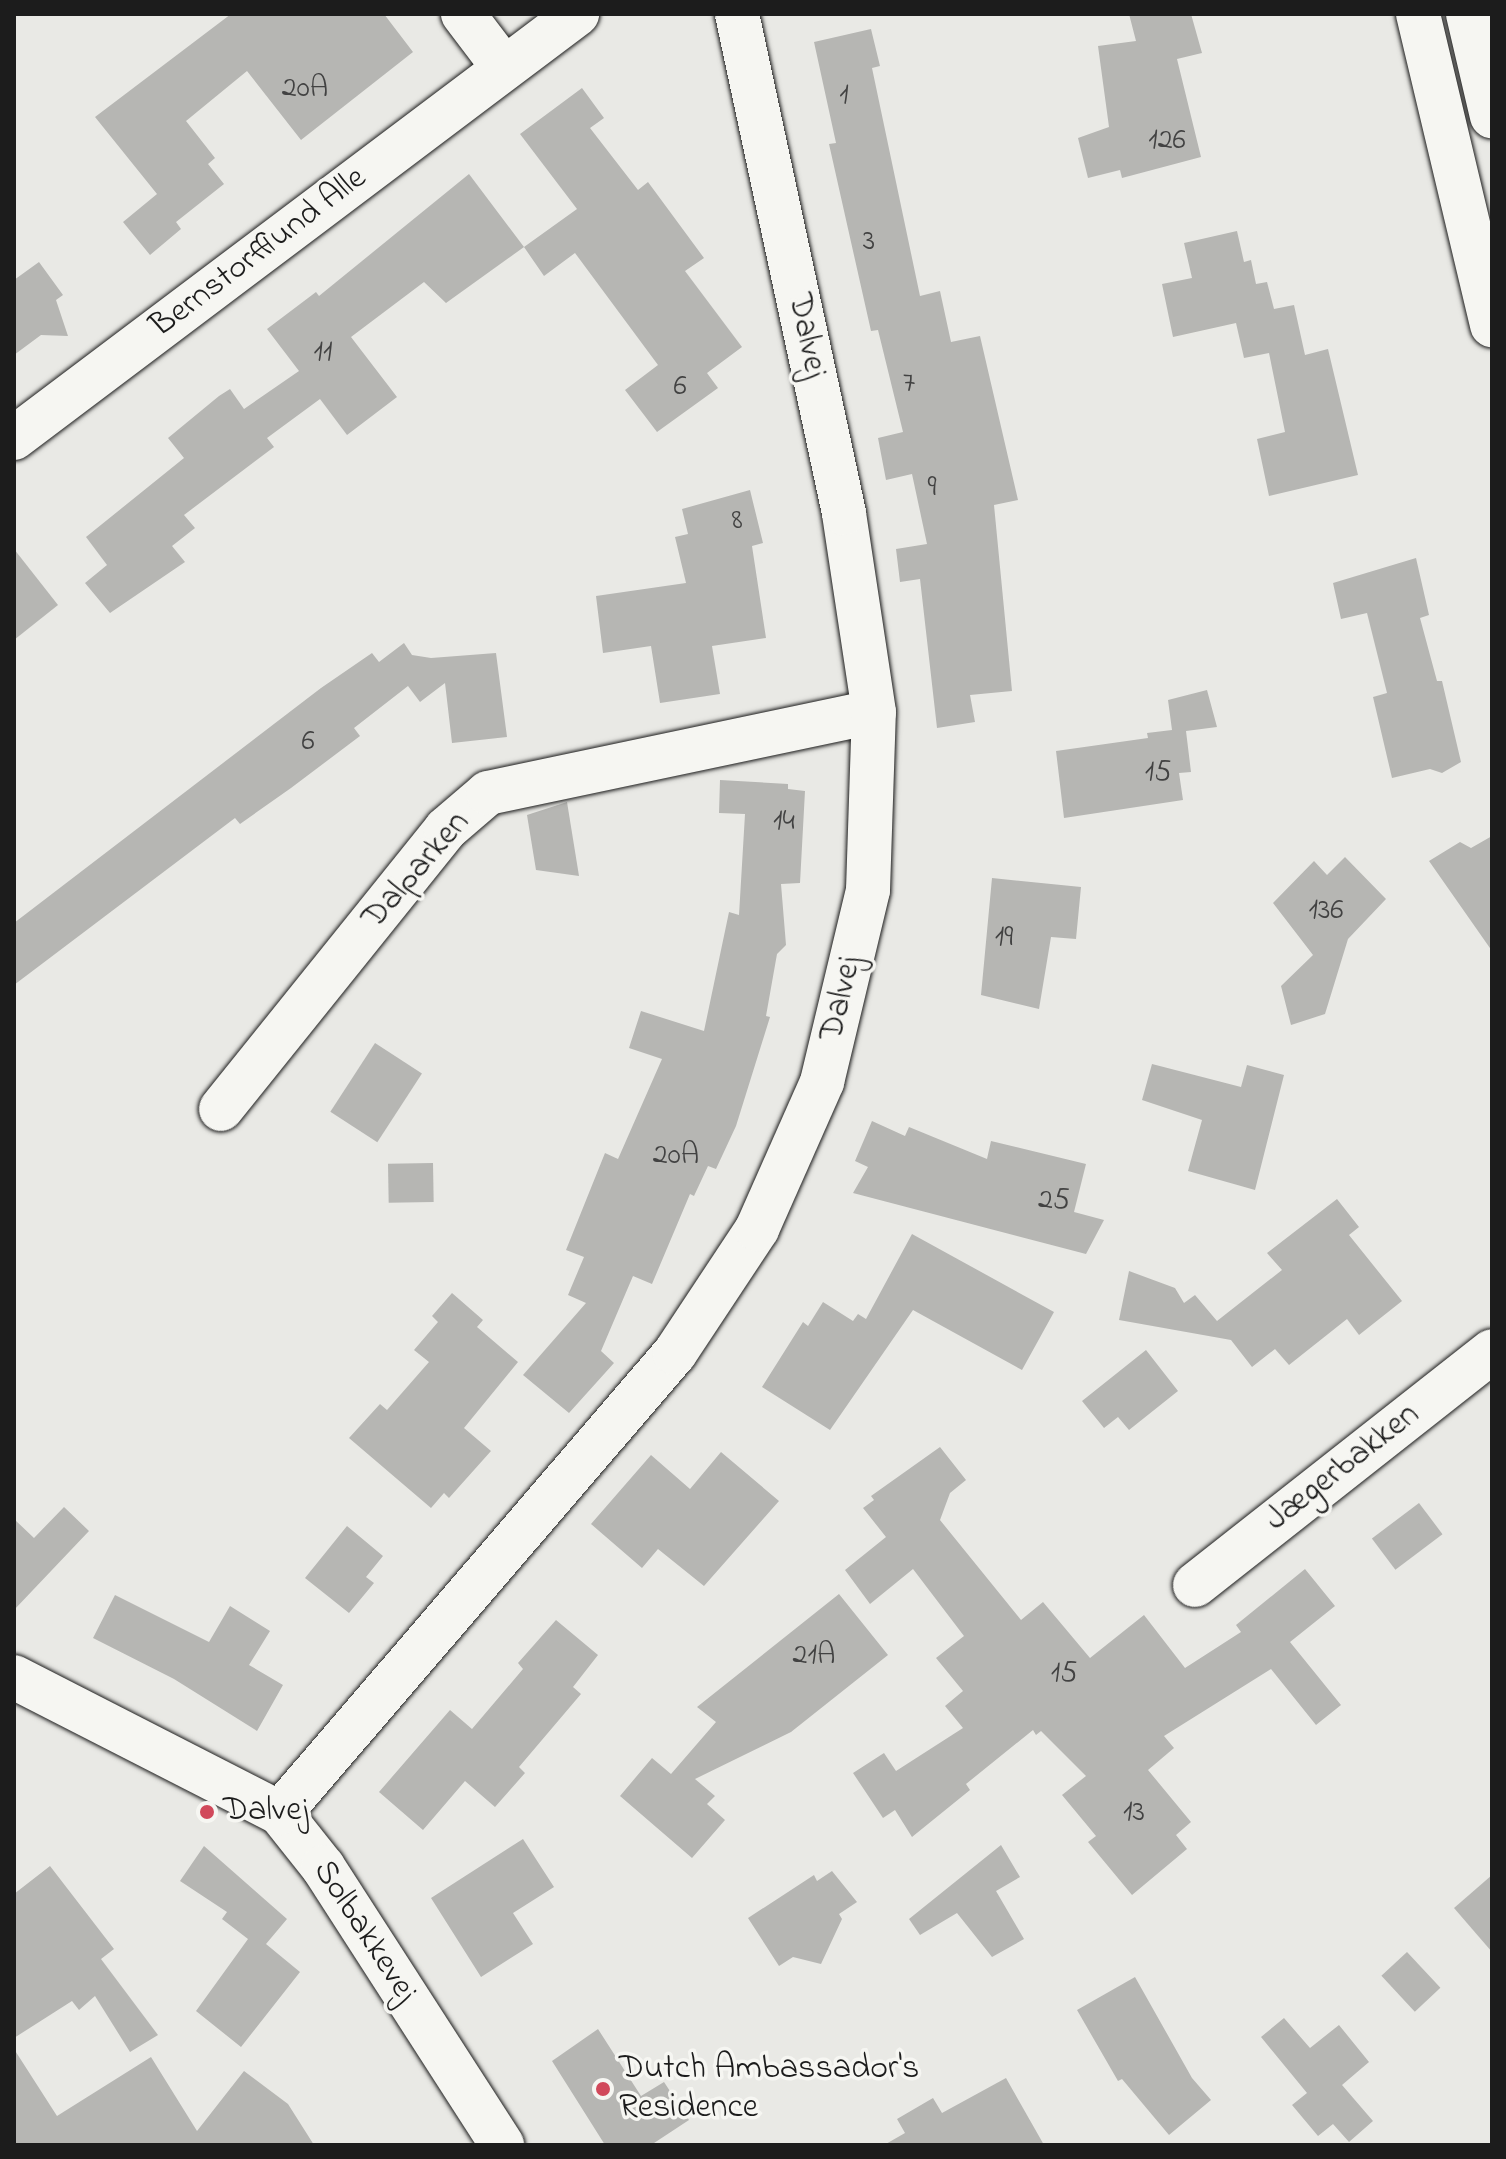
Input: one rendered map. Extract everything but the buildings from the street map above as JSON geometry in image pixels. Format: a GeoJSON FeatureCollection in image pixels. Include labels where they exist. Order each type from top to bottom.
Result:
{"type":"FeatureCollection","features":[{"type":"Feature","properties":{"kind":"street"},"geometry":{"type":"LineString","coordinates":[[463,14],[504,68]]}},
{"type":"Feature","properties":{"kind":"street","name":"Bernstorfflund Alle"},"geometry":{"type":"LineString","coordinates":[[14,438],[577,14]]}},
{"type":"Feature","properties":{"kind":"street","name":"Dalvej"},"geometry":{"type":"LineString","coordinates":[[280,1813],[675,1353],[757,1229],[822,1082],[868,890],[874,712],[844,513],[737,14]]}},
{"type":"Feature","properties":{"kind":"street"},"geometry":{"type":"LineString","coordinates":[[1418,14],[1492,325]]}},
{"type":"Feature","properties":{"kind":"street"},"geometry":{"type":"LineString","coordinates":[[1468,14],[1492,116]]}},
{"type":"Feature","properties":{"kind":"street","name":"Dalparken"},"geometry":{"type":"LineString","coordinates":[[221,1109],[446,829],[488,793],[874,712]]}},
{"type":"Feature","properties":{"kind":"street","name":"Jægerbakken"},"geometry":{"type":"LineString","coordinates":[[1195,1585],[1492,1351]]}},
{"type":"Feature","properties":{"kind":"street","name":"Solbakkevej"},"geometry":{"type":"LineString","coordinates":[[14,1677],[280,1813],[323,1867],[502,2145]]}},
{"type":"Feature","properties":{"kind":"place","name":"Dalvej"},"geometry":{"type":"Point","coordinates":[207,1812]}},
{"type":"Feature","properties":{"kind":"place","name":"Dutch Ambassador's Residence"},"geometry":{"type":"Point","coordinates":[603,2089]}}]}
